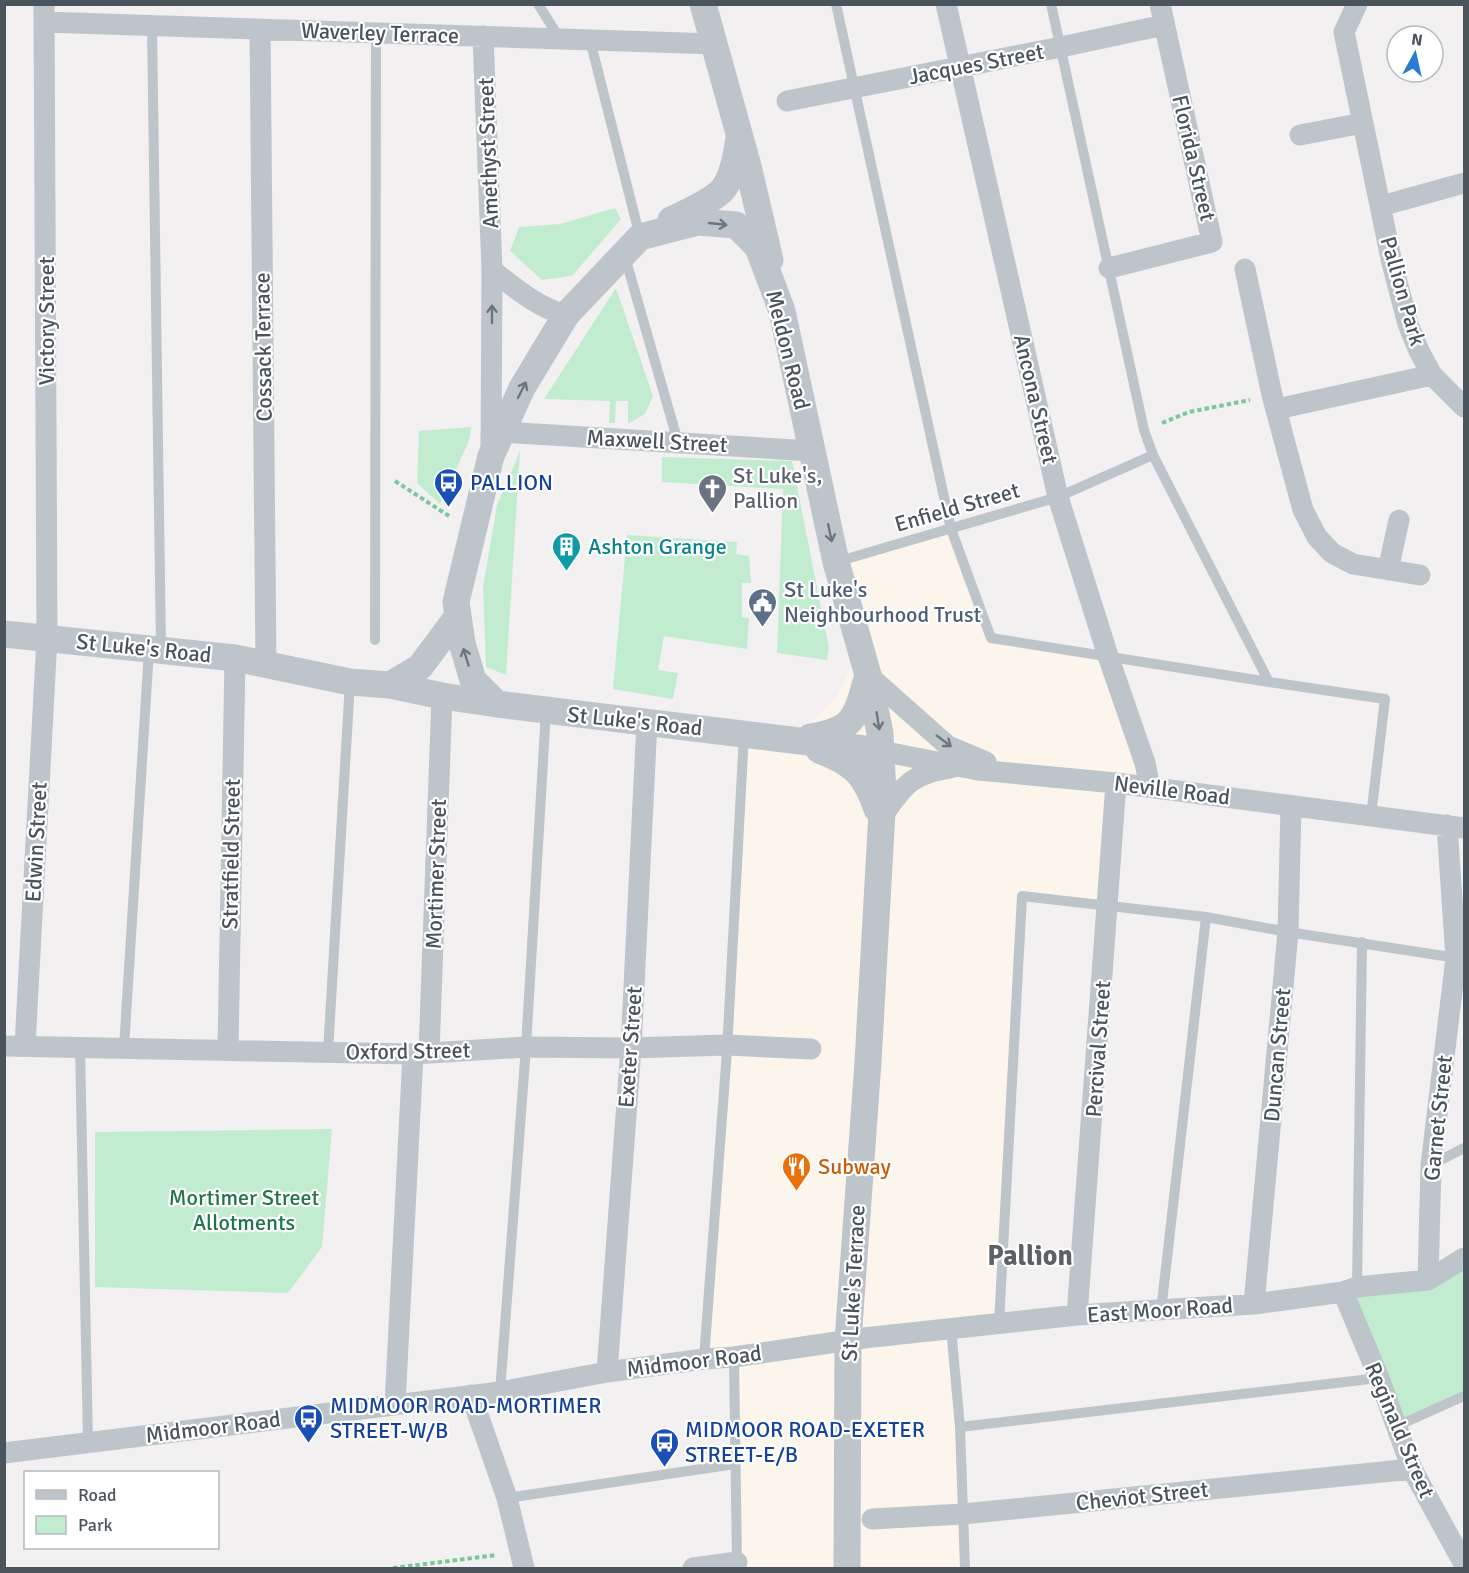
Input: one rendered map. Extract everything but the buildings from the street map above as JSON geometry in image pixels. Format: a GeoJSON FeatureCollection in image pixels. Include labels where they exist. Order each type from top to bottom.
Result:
{"type":"FeatureCollection","features":[{"type":"Feature","properties":{"kind":"street"},"geometry":{"type":"LineString","coordinates":[[703,4],[739,134],[782,311]]}},
{"type":"Feature","properties":{"kind":"street","name":"Ancona Street"},"geometry":{"type":"LineString","coordinates":[[946,4],[1059,497],[1108,656],[1145,763],[1150,788]]}},
{"type":"Feature","properties":{"kind":"street","name":"Pallion Park"},"geometry":{"type":"LineString","coordinates":[[1357,4],[1344,32],[1382,206],[1392,263],[1408,324],[1432,375],[1464,407]]}},
{"type":"Feature","properties":{"kind":"street","name":"Waverley Terrace"},"geometry":{"type":"LineString","coordinates":[[44,13],[152,26],[715,44]]}},
{"type":"Feature","properties":{"kind":"street","name":"Victory Street"},"geometry":{"type":"LineString","coordinates":[[44,13],[47,638]]}},
{"type":"Feature","properties":{"kind":"street","name":"Jacques Street"},"geometry":{"type":"LineString","coordinates":[[787,101],[1061,48],[1162,15]]}},
{"type":"Feature","properties":{"kind":"street","name":"Florida Street"},"geometry":{"type":"LineString","coordinates":[[1109,268],[1212,242],[1162,15]]}},
{"type":"Feature","properties":{"kind":"street","name":"Cossack Terrace"},"geometry":{"type":"LineString","coordinates":[[260,29],[266,665]]}},
{"type":"Feature","properties":{"kind":"street","name":"Amethyst Street"},"geometry":{"type":"LineString","coordinates":[[483,36],[492,270],[491,456]]}},
{"type":"Feature","properties":{"kind":"street"},"geometry":{"type":"LineString","coordinates":[[1300,135],[1363,123]]}},
{"type":"Feature","properties":{"kind":"street"},"geometry":{"type":"LineString","coordinates":[[497,705],[473,680],[462,643],[456,602],[491,456],[522,388],[567,315],[632,245],[723,189],[736,161],[739,134]]}},
{"type":"Feature","properties":{"kind":"street","name":"Pallion Park"},"geometry":{"type":"LineString","coordinates":[[1382,206],[1464,183]]}},
{"type":"Feature","properties":{"kind":"street","name":"Meldon Road"},"geometry":{"type":"LineString","coordinates":[[632,245],[698,222],[736,225],[758,248],[782,311],[836,562],[877,710],[883,794],[881,818]]}},
{"type":"Feature","properties":{"kind":"street"},"geometry":{"type":"LineString","coordinates":[[1245,269],[1274,402],[1303,510],[1317,537],[1332,553],[1353,564],[1419,575]]}},
{"type":"Feature","properties":{"kind":"street"},"geometry":{"type":"LineString","coordinates":[[492,270],[551,311],[567,315]]}},
{"type":"Feature","properties":{"kind":"street","name":"Pallion Park"},"geometry":{"type":"LineString","coordinates":[[1274,402],[1432,375]]}},
{"type":"Feature","properties":{"kind":"street","name":"Maxwell Street"},"geometry":{"type":"LineString","coordinates":[[502,432],[812,451]]}},
{"type":"Feature","properties":{"kind":"street"},"geometry":{"type":"LineString","coordinates":[[1388,570],[1399,520]]}},
{"type":"Feature","properties":{"kind":"street"},"geometry":{"type":"LineString","coordinates":[[390,685],[420,667],[458,616]]}},
{"type":"Feature","properties":{"kind":"street","name":"St Luke's Road"},"geometry":{"type":"LineString","coordinates":[[4,634],[235,658],[350,682],[390,685],[497,705],[647,721],[881,751]]}},
{"type":"Feature","properties":{"kind":"street","name":"Edwin Street"},"geometry":{"type":"LineString","coordinates":[[15,1046],[47,638]]}},
{"type":"Feature","properties":{"kind":"street","name":"Stratfield Street"},"geometry":{"type":"LineString","coordinates":[[228,1050],[235,658]]}},
{"type":"Feature","properties":{"kind":"street"},"geometry":{"type":"LineString","coordinates":[[790,740],[833,733],[844,728],[852,721],[868,675],[948,746],[968,756],[1017,773]]}},
{"type":"Feature","properties":{"kind":"street","name":"Mortimer Street"},"geometry":{"type":"LineString","coordinates":[[395,1405],[421,1053],[442,696]]}},
{"type":"Feature","properties":{"kind":"street","name":"Exeter Street"},"geometry":{"type":"LineString","coordinates":[[607,1372],[631,1048],[647,721]]}},
{"type":"Feature","properties":{"kind":"street"},"geometry":{"type":"LineString","coordinates":[[790,740],[824,752],[853,767],[862,775],[867,784],[881,818]]}},
{"type":"Feature","properties":{"kind":"street","name":"Neville Road"},"geometry":{"type":"LineString","coordinates":[[881,751],[959,767],[1116,783],[1456,826]]}},
{"type":"Feature","properties":{"kind":"street"},"geometry":{"type":"LineString","coordinates":[[881,818],[905,786],[918,777],[929,771],[959,767]]}},
{"type":"Feature","properties":{"kind":"street","name":"Percival Street"},"geometry":{"type":"LineString","coordinates":[[1077,1315],[1116,783]]}},
{"type":"Feature","properties":{"kind":"street","name":"Duncan Street"},"geometry":{"type":"LineString","coordinates":[[1254,1304],[1288,932],[1291,806]]}},
{"type":"Feature","properties":{"kind":"street","name":"St Luke's Terrace"},"geometry":{"type":"LineString","coordinates":[[847,1569],[848,1340],[868,1062],[881,818]]}},
{"type":"Feature","properties":{"kind":"street","name":"Garnet Street"},"geometry":{"type":"LineString","coordinates":[[1428,1280],[1431,1165],[1460,958],[1456,826]]}},
{"type":"Feature","properties":{"kind":"street","name":"Oxford Street"},"geometry":{"type":"LineString","coordinates":[[15,1046],[421,1053],[526,1047],[631,1048],[727,1045],[811,1049]]}},
{"type":"Feature","properties":{"kind":"street","name":"East Moor Road"},"geometry":{"type":"LineString","coordinates":[[848,1340],[1077,1315],[1254,1304],[1428,1280],[1464,1258]]}},
{"type":"Feature","properties":{"kind":"street","name":"Reginald Street"},"geometry":{"type":"LineString","coordinates":[[1350,1289],[1412,1469],[1464,1564]]}},
{"type":"Feature","properties":{"kind":"street","name":"Midmoor Road"},"geometry":{"type":"LineString","coordinates":[[4,1453],[500,1392],[607,1372],[734,1357],[848,1340]]}},
{"type":"Feature","properties":{"kind":"street"},"geometry":{"type":"LineString","coordinates":[[471,1395],[507,1498],[522,1560]]}},
{"type":"Feature","properties":{"kind":"street","name":"Cheviot Street"},"geometry":{"type":"LineString","coordinates":[[872,1519],[963,1514],[1412,1469]]}},
{"type":"Feature","properties":{"kind":"street"},"geometry":{"type":"LineString","coordinates":[[693,1569],[737,1565]]}},
{"type":"Feature","properties":{"kind":"lane"},"geometry":{"type":"LineString","coordinates":[[538,4],[560,39]]}},
{"type":"Feature","properties":{"kind":"lane"},"geometry":{"type":"LineString","coordinates":[[836,4],[951,529],[991,638],[1385,699],[1371,816]]}},
{"type":"Feature","properties":{"kind":"lane"},"geometry":{"type":"LineString","coordinates":[[1052,4],[1144,430],[1153,455],[1269,682]]}},
{"type":"Feature","properties":{"kind":"lane"},"geometry":{"type":"LineString","coordinates":[[124,1048],[155,650],[152,26]]}},
{"type":"Feature","properties":{"kind":"lane"},"geometry":{"type":"LineString","coordinates":[[375,640],[376,33]]}},
{"type":"Feature","properties":{"kind":"lane"},"geometry":{"type":"LineString","coordinates":[[590,39],[632,245],[678,442]]}},
{"type":"Feature","properties":{"kind":"lane","name":"Enfield Street"},"geometry":{"type":"LineString","coordinates":[[836,562],[1059,497],[1153,455]]}},
{"type":"Feature","properties":{"kind":"lane"},"geometry":{"type":"LineString","coordinates":[[328,1052],[350,682]]}},
{"type":"Feature","properties":{"kind":"lane"},"geometry":{"type":"LineString","coordinates":[[500,1392],[526,1047],[546,711]]}},
{"type":"Feature","properties":{"kind":"lane"},"geometry":{"type":"LineString","coordinates":[[704,1359],[727,1045],[744,734]]}},
{"type":"Feature","properties":{"kind":"lane"},"geometry":{"type":"LineString","coordinates":[[999,1323],[1022,896],[1206,917],[1460,958]]}},
{"type":"Feature","properties":{"kind":"lane"},"geometry":{"type":"LineString","coordinates":[[1161,1311],[1206,917]]}},
{"type":"Feature","properties":{"kind":"lane"},"geometry":{"type":"LineString","coordinates":[[1350,1289],[1362,942]]}},
{"type":"Feature","properties":{"kind":"lane"},"geometry":{"type":"LineString","coordinates":[[80,1047],[88,1442]]}},
{"type":"Feature","properties":{"kind":"lane"},"geometry":{"type":"LineString","coordinates":[[1431,1165],[1464,1148]]}},
{"type":"Feature","properties":{"kind":"lane"},"geometry":{"type":"LineString","coordinates":[[951,1328],[960,1427],[965,1569]]}},
{"type":"Feature","properties":{"kind":"lane"},"geometry":{"type":"LineString","coordinates":[[734,1357],[737,1565]]}},
{"type":"Feature","properties":{"kind":"lane"},"geometry":{"type":"LineString","coordinates":[[960,1427],[1379,1378]]}},
{"type":"Feature","properties":{"kind":"lane"},"geometry":{"type":"LineString","coordinates":[[1397,1426],[1464,1396]]}},
{"type":"Feature","properties":{"kind":"lane"},"geometry":{"type":"LineString","coordinates":[[507,1498],[735,1464]]}},
{"type":"Feature","properties":{"kind":"path"},"geometry":{"type":"LineString","coordinates":[[1144,430],[1189,412],[1274,402]]}},
{"type":"Feature","properties":{"kind":"path"},"geometry":{"type":"LineString","coordinates":[[375,468],[472,531]]}},
{"type":"Feature","properties":{"kind":"path"},"geometry":{"type":"LineString","coordinates":[[393,1569],[522,1560]]}},
{"type":"Feature","properties":{"kind":"shaded area"},"geometry":{"type":"Polygon","coordinates":[[[951,529],[991,638],[1108,656],[1150,787],[1117,783],[1108,907],[1023,896],[999,1323],[951,1328],[965,1568],[737,1568],[734,1357],[704,1359],[743,737],[807,726],[837,696],[861,649],[836,562],[951,529]]]}},
{"type":"Feature","properties":{"kind":"green space"},"geometry":{"type":"Polygon","coordinates":[[[615,208],[621,219],[572,276],[542,280],[510,251],[519,227],[560,224],[615,208]]]}},
{"type":"Feature","properties":{"kind":"green space"},"geometry":{"type":"Polygon","coordinates":[[[616,288],[653,396],[645,414],[628,424],[628,401],[616,401],[615,423],[609,423],[610,401],[544,399],[616,288]]]}},
{"type":"Feature","properties":{"kind":"green space"},"geometry":{"type":"Polygon","coordinates":[[[471,427],[469,441],[440,504],[417,483],[419,431],[471,427]]]}},
{"type":"Feature","properties":{"kind":"green space"},"geometry":{"type":"Polygon","coordinates":[[[520,451],[506,675],[486,667],[483,587],[497,505],[520,451]]]}},
{"type":"Feature","properties":{"kind":"green space"},"geometry":{"type":"Polygon","coordinates":[[[662,457],[792,461],[829,648],[827,660],[777,653],[783,489],[662,482],[662,457]]]}},
{"type":"Feature","properties":{"kind":"green space"},"geometry":{"type":"Polygon","coordinates":[[[627,535],[737,542],[736,554],[749,556],[751,583],[742,583],[742,617],[749,618],[747,649],[664,636],[658,670],[678,673],[673,699],[613,689],[627,535]]]}},
{"type":"Feature","properties":{"kind":"green space","name":"Mortimer Street Allotments"},"geometry":{"type":"Polygon","coordinates":[[[332,1129],[322,1247],[288,1293],[95,1287],[95,1132],[332,1129]]]}},
{"type":"Feature","properties":{"kind":"green space"},"geometry":{"type":"Polygon","coordinates":[[[1464,1258],[1464,1396],[1397,1426],[1343,1292],[1464,1258]]]}},
{"type":"Feature","properties":{"kind":"place","name":"PALLION"},"geometry":{"type":"Point","coordinates":[449,508]}},
{"type":"Feature","properties":{"kind":"place","name":"St Luke's, Pallion"},"geometry":{"type":"Point","coordinates":[712,514]}},
{"type":"Feature","properties":{"kind":"place","name":"Ashton Grange"},"geometry":{"type":"Point","coordinates":[567,572]}},
{"type":"Feature","properties":{"kind":"place","name":"St Luke's Neighbourhood Trust"},"geometry":{"type":"Point","coordinates":[763,628]}},
{"type":"Feature","properties":{"kind":"place","name":"Subway"},"geometry":{"type":"Point","coordinates":[797,1192]}},
{"type":"Feature","properties":{"kind":"place","name":"MIDMOOR ROAD-MORTIMER STREET-W/B"},"geometry":{"type":"Point","coordinates":[309,1444]}},
{"type":"Feature","properties":{"kind":"place","name":"MIDMOOR ROAD-EXETER STREET-E/B"},"geometry":{"type":"Point","coordinates":[664,1468]}},
{"type":"Feature","properties":{"kind":"district","name":"Pallion"},"geometry":{"type":"Point","coordinates":[1030,1256]}}]}
